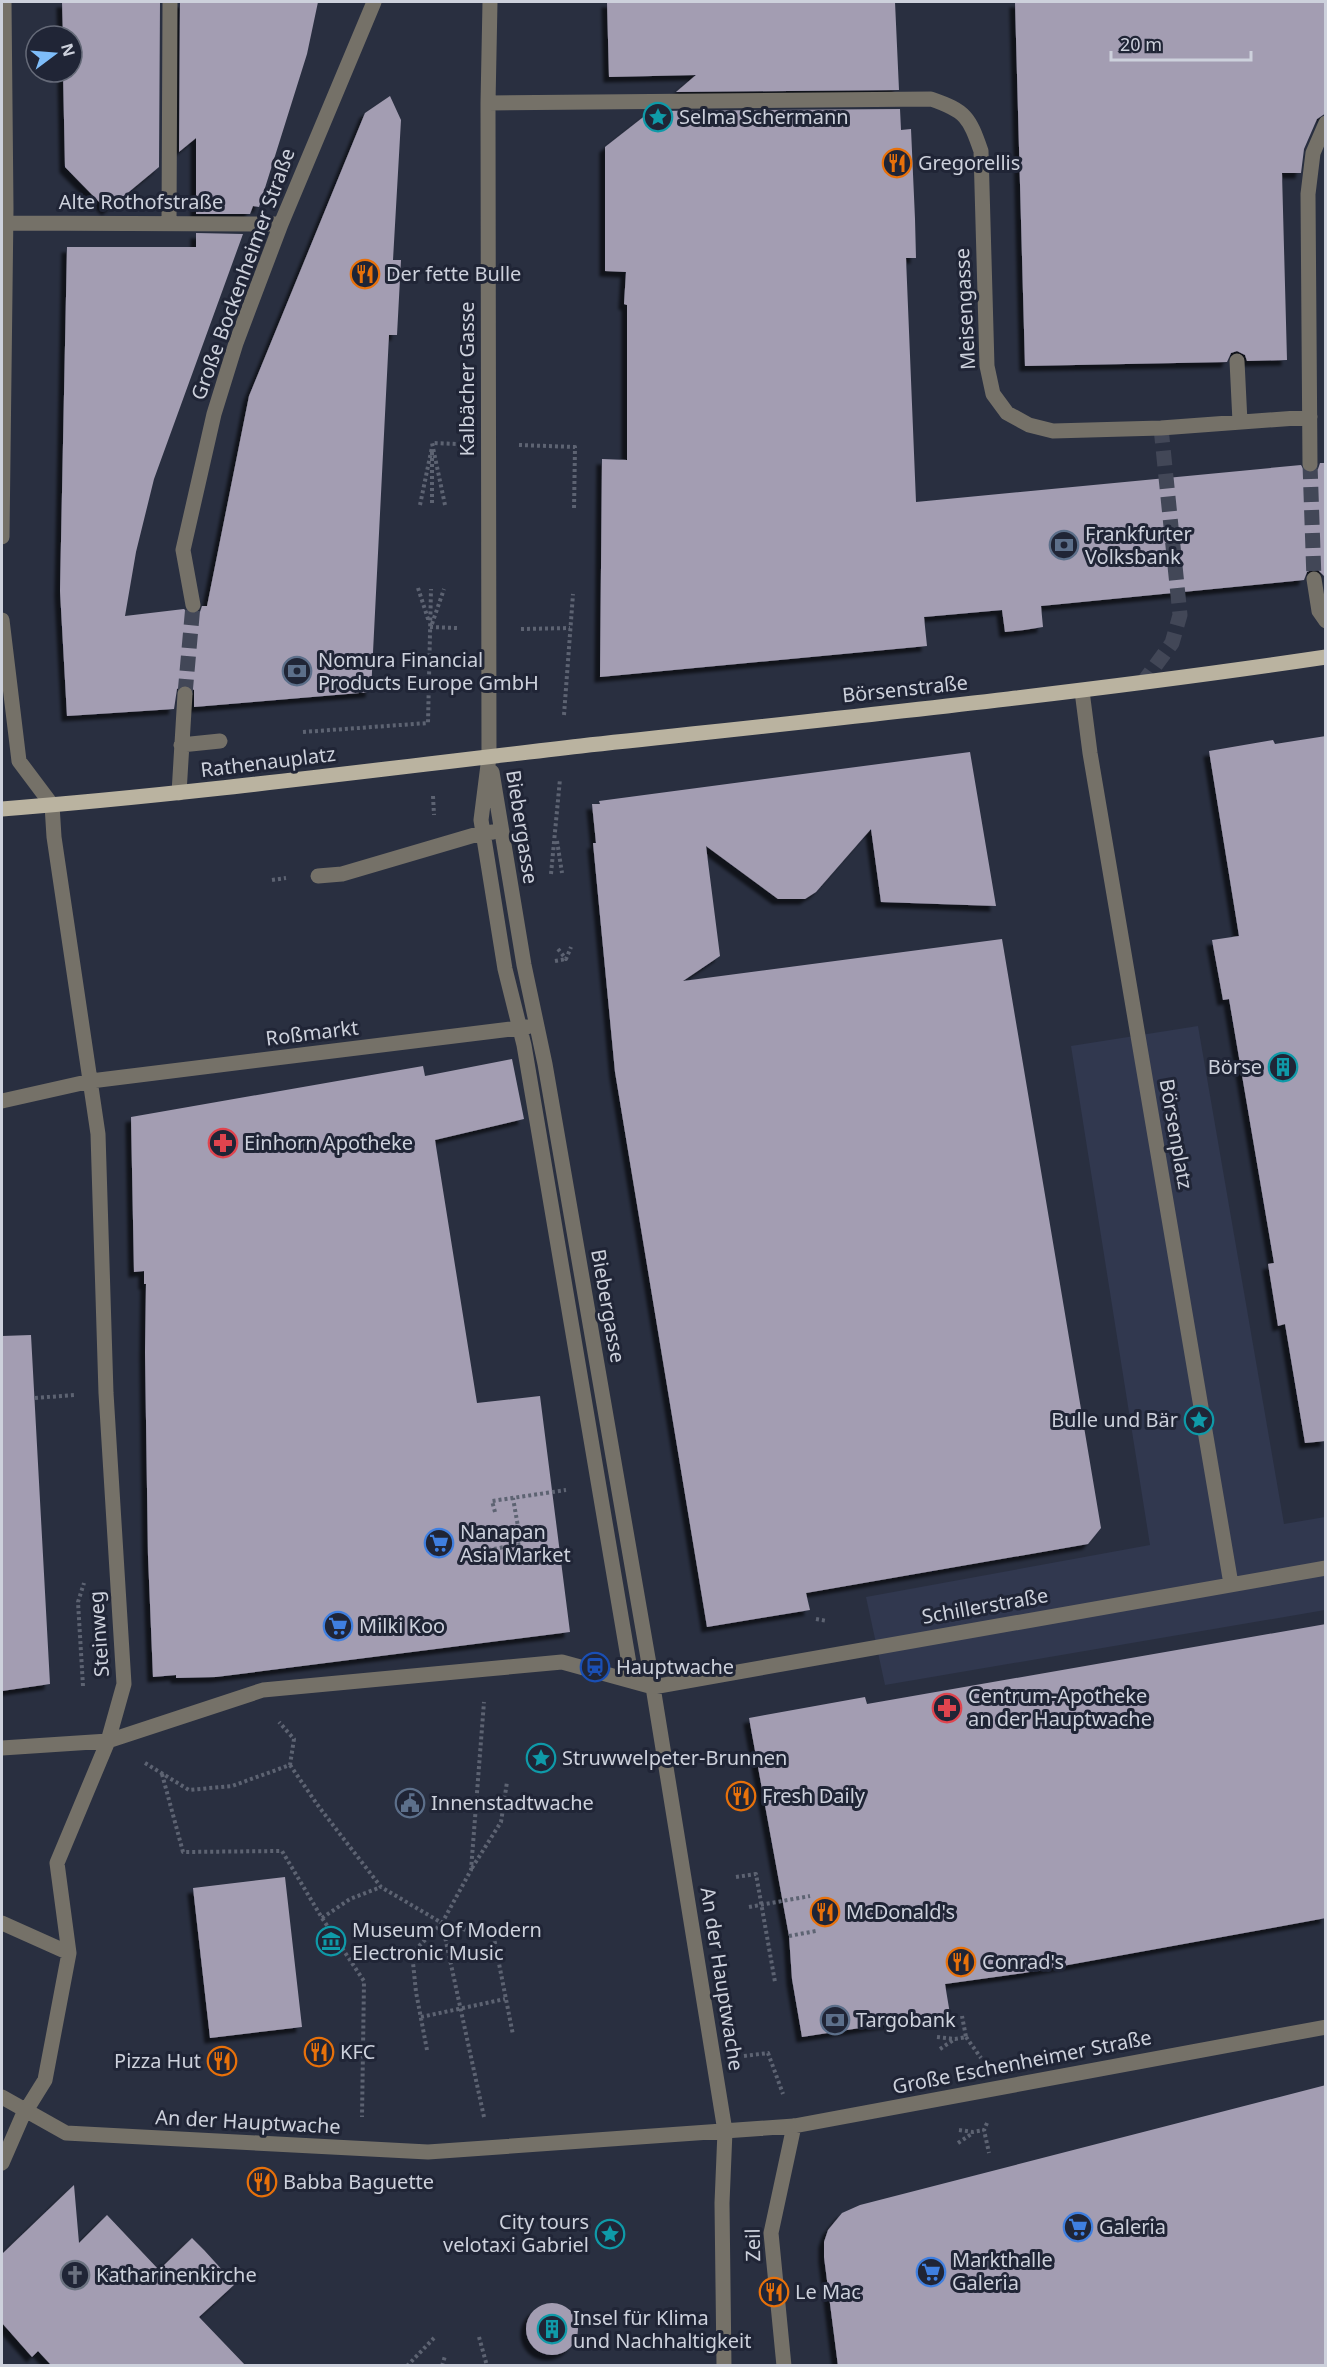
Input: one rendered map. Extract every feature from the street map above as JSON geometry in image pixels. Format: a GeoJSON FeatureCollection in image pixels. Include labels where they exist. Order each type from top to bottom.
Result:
{"type":"FeatureCollection","features":[{"type":"Feature","properties":{"kind":"main road","name":"Börsenstraße"},"geometry":{"type":"LineString","coordinates":[[489,757],[1082,691],[1326,657]]}},
{"type":"Feature","properties":{"kind":"main road","name":"Rathenauplatz"},"geometry":{"type":"LineString","coordinates":[[2,809],[179,793],[489,757]]}},
{"type":"Feature","properties":{"kind":"street"},"geometry":{"type":"LineString","coordinates":[[2,537],[4,2]]}},
{"type":"Feature","properties":{"kind":"street"},"geometry":{"type":"LineString","coordinates":[[169,223],[170,2]]}},
{"type":"Feature","properties":{"kind":"street","name":"Große Bockenheimer Straße"},"geometry":{"type":"LineString","coordinates":[[193,605],[183,550],[214,414],[236,343],[281,224],[374,2]]}},
{"type":"Feature","properties":{"kind":"street","name":"Kalbächer Gasse"},"geometry":{"type":"LineString","coordinates":[[489,757],[488,102],[490,2]]}},
{"type":"Feature","properties":{"kind":"street","name":"Meisengasse"},"geometry":{"type":"LineString","coordinates":[[488,102],[931,99],[954,107],[971,122],[981,151],[987,366],[993,394],[1007,413],[1029,425],[1053,431],[1161,428],[1310,417]]}},
{"type":"Feature","properties":{"kind":"street"},"geometry":{"type":"LineString","coordinates":[[1310,464],[1308,194],[1313,153],[1326,123]]}},
{"type":"Feature","properties":{"kind":"street","name":"Alte Rothofstraße"},"geometry":{"type":"LineString","coordinates":[[4,223],[281,224]]}},
{"type":"Feature","properties":{"kind":"street"},"geometry":{"type":"LineString","coordinates":[[1237,362],[1240,422]]}},
{"type":"Feature","properties":{"kind":"street"},"geometry":{"type":"LineString","coordinates":[[1314,579],[1319,611],[1326,621]]}},
{"type":"Feature","properties":{"kind":"street"},"geometry":{"type":"LineString","coordinates":[[2,620],[19,761],[52,805],[56,849],[92,1081]]}},
{"type":"Feature","properties":{"kind":"street","name":"Börsenplatz"},"geometry":{"type":"LineString","coordinates":[[1082,691],[1092,765],[1231,1584]]}},
{"type":"Feature","properties":{"kind":"street"},"geometry":{"type":"LineString","coordinates":[[179,793],[185,694]]}},
{"type":"Feature","properties":{"kind":"street","name":"Rathenauplatz"},"geometry":{"type":"LineString","coordinates":[[181,745],[220,741]]}},
{"type":"Feature","properties":{"kind":"street","name":"Biebergasse"},"geometry":{"type":"LineString","coordinates":[[489,757],[653,1687]]}},
{"type":"Feature","properties":{"kind":"street","name":"Biebergasse"},"geometry":{"type":"LineString","coordinates":[[489,757],[481,820],[483,834],[505,969],[524,1045],[632,1681]]}},
{"type":"Feature","properties":{"kind":"street"},"geometry":{"type":"LineString","coordinates":[[318,876],[342,874],[483,834],[502,831]]}},
{"type":"Feature","properties":{"kind":"street","name":"Roßmarkt"},"geometry":{"type":"LineString","coordinates":[[2,1101],[92,1081],[538,1025]]}},
{"type":"Feature","properties":{"kind":"street","name":"Steinweg"},"geometry":{"type":"LineString","coordinates":[[2,2163],[26,2111],[45,2080],[69,1953],[57,1863],[108,1741],[124,1684],[106,1393],[98,1134],[92,1081]]}},
{"type":"Feature","properties":{"kind":"street","name":"Schillerstraße"},"geometry":{"type":"LineString","coordinates":[[653,1687],[1326,1568]]}},
{"type":"Feature","properties":{"kind":"street"},"geometry":{"type":"LineString","coordinates":[[2,1748],[108,1741],[263,1690],[487,1668],[562,1662],[653,1687]]}},
{"type":"Feature","properties":{"kind":"street","name":"An der Hauptwache"},"geometry":{"type":"LineString","coordinates":[[26,2111],[66,2133],[428,2152],[725,2132],[653,1687]]}},
{"type":"Feature","properties":{"kind":"street"},"geometry":{"type":"LineString","coordinates":[[2,1923],[69,1953]]}},
{"type":"Feature","properties":{"kind":"street","name":"Große Eschenheimer Straße"},"geometry":{"type":"LineString","coordinates":[[725,2132],[794,2126],[1326,2027]]}},
{"type":"Feature","properties":{"kind":"street"},"geometry":{"type":"LineString","coordinates":[[2,2097],[26,2111]]}},
{"type":"Feature","properties":{"kind":"street","name":"Zeil"},"geometry":{"type":"LineString","coordinates":[[784,2366],[771,2233],[794,2126]]}},
{"type":"Feature","properties":{"kind":"street","name":"Zeil"},"geometry":{"type":"LineString","coordinates":[[724,2366],[722,2204],[725,2132]]}},
{"type":"Feature","properties":{"kind":"path"},"geometry":{"type":"LineString","coordinates":[[420,505],[432,443],[432,505]]}},
{"type":"Feature","properties":{"kind":"path"},"geometry":{"type":"LineString","coordinates":[[418,588],[430,627]]}},
{"type":"Feature","properties":{"kind":"path"},"geometry":{"type":"LineString","coordinates":[[303,732],[428,723],[431,589]]}},
{"type":"Feature","properties":{"kind":"path"},"geometry":{"type":"LineString","coordinates":[[430,627],[444,589]]}},
{"type":"Feature","properties":{"kind":"path"},"geometry":{"type":"LineString","coordinates":[[570,628],[573,594]]}},
{"type":"Feature","properties":{"kind":"path"},"geometry":{"type":"LineString","coordinates":[[551,874],[556,835],[562,873]]}},
{"type":"Feature","properties":{"kind":"path"},"geometry":{"type":"LineString","coordinates":[[558,948],[566,959],[571,948]]}},
{"type":"Feature","properties":{"kind":"path"},"geometry":{"type":"LineString","coordinates":[[35,1398],[106,1393]]}},
{"type":"Feature","properties":{"kind":"path"},"geometry":{"type":"LineString","coordinates":[[495,1512],[492,1501],[599,1485]]}},
{"type":"Feature","properties":{"kind":"path"},"geometry":{"type":"LineString","coordinates":[[488,1550],[521,1544],[513,1498]]}},
{"type":"Feature","properties":{"kind":"path"},"geometry":{"type":"LineString","coordinates":[[78,1602],[83,1686]]}},
{"type":"Feature","properties":{"kind":"path"},"geometry":{"type":"LineString","coordinates":[[816,1619],[826,1621]]}},
{"type":"Feature","properties":{"kind":"path"},"geometry":{"type":"LineString","coordinates":[[471,1870],[487,1668]]}},
{"type":"Feature","properties":{"kind":"path"},"geometry":{"type":"LineString","coordinates":[[276,1719],[294,1740],[290,1765],[319,1807],[381,1887],[441,1923],[494,1938],[513,2035]]}},
{"type":"Feature","properties":{"kind":"path"},"geometry":{"type":"LineString","coordinates":[[108,1741],[189,1790],[232,1786],[290,1765]]}},
{"type":"Feature","properties":{"kind":"path"},"geometry":{"type":"LineString","coordinates":[[162,1774],[183,1852],[282,1851],[322,1918],[364,1981],[361,2149]]}},
{"type":"Feature","properties":{"kind":"path"},"geometry":{"type":"LineString","coordinates":[[427,2050],[416,1992],[412,1953],[441,1923],[501,1822],[507,1782]]}},
{"type":"Feature","properties":{"kind":"path"},"geometry":{"type":"LineString","coordinates":[[736,1877],[756,1874],[775,1982]]}},
{"type":"Feature","properties":{"kind":"path"},"geometry":{"type":"LineString","coordinates":[[322,1918],[350,1899],[381,1887]]}},
{"type":"Feature","properties":{"kind":"path"},"geometry":{"type":"LineString","coordinates":[[749,1907],[810,1896]]}},
{"type":"Feature","properties":{"kind":"path"},"geometry":{"type":"LineString","coordinates":[[441,1923],[491,2148]]}},
{"type":"Feature","properties":{"kind":"path"},"geometry":{"type":"LineString","coordinates":[[789,1936],[816,1931]]}},
{"type":"Feature","properties":{"kind":"path"},"geometry":{"type":"LineString","coordinates":[[421,2017],[505,1999]]}},
{"type":"Feature","properties":{"kind":"path"},"geometry":{"type":"LineString","coordinates":[[937,2037],[955,2039],[966,2037],[962,2016]]}},
{"type":"Feature","properties":{"kind":"path"},"geometry":{"type":"LineString","coordinates":[[940,2049],[955,2039]]}},
{"type":"Feature","properties":{"kind":"path"},"geometry":{"type":"LineString","coordinates":[[768,2053],[794,2126]]}},
{"type":"Feature","properties":{"kind":"path"},"geometry":{"type":"LineString","coordinates":[[955,2129],[973,2132],[984,2130],[989,2153]]}},
{"type":"Feature","properties":{"kind":"path"},"geometry":{"type":"LineString","coordinates":[[958,2143],[973,2132]]}},
{"type":"Feature","properties":{"kind":"path"},"geometry":{"type":"LineString","coordinates":[[479,2337],[487,2366]]}},
{"type":"Feature","properties":{"kind":"path"},"geometry":{"type":"LineString","coordinates":[[407,2366],[434,2338]]}},
{"type":"Feature","properties":{"kind":"path"},"geometry":{"type":"LineString","coordinates":[[442,2366],[445,2356]]}},
{"type":"Feature","properties":{"kind":"shaded area"},"geometry":{"type":"Polygon","coordinates":[[[1198,1026],[1284,1524],[1325,1517],[1325,1610],[885,1685],[866,1597],[1150,1545],[1071,1046],[1198,1026]]]}},
{"type":"Feature","properties":{"kind":"building"},"geometry":{"type":"Polygon","coordinates":[[[62,2],[160,2],[159,167],[107,210],[65,167],[63,84],[84,84],[84,24],[63,24],[62,2]]]}},
{"type":"Feature","properties":{"kind":"building"},"geometry":{"type":"Polygon","coordinates":[[[180,2],[318,2],[307,54],[259,207],[253,206],[250,214],[196,214],[196,138],[179,152],[180,2]]]}},
{"type":"Feature","properties":{"kind":"building"},"geometry":{"type":"Polygon","coordinates":[[[607,2],[895,2],[899,90],[676,92],[696,75],[609,77],[607,2]]]}},
{"type":"Feature","properties":{"kind":"building"},"geometry":{"type":"Polygon","coordinates":[[[1015,2],[1326,2],[1326,113],[1317,119],[1304,149],[1301,173],[1282,173],[1287,360],[1247,361],[1245,355],[1237,351],[1231,353],[1227,362],[1025,366],[1015,2]]]}},
{"type":"Feature","properties":{"kind":"building"},"geometry":{"type":"Polygon","coordinates":[[[390,96],[401,120],[393,260],[401,260],[397,335],[389,335],[371,692],[194,707],[194,690],[185,684],[177,689],[174,709],[67,716],[60,591],[67,247],[196,247],[196,233],[243,234],[154,479],[136,552],[125,616],[184,609],[189,614],[195,614],[200,612],[202,606],[207,606],[249,396],[365,113],[390,96]]]}},
{"type":"Feature","properties":{"kind":"building"},"geometry":{"type":"Polygon","coordinates":[[[900,109],[901,130],[911,129],[915,219],[916,258],[906,258],[916,502],[1301,465],[1305,472],[1311,474],[1318,469],[1320,463],[1326,463],[1326,578],[1318,570],[1313,569],[1307,572],[1304,580],[1041,606],[1043,627],[1005,632],[1002,610],[924,617],[927,646],[600,677],[602,459],[627,460],[627,305],[624,304],[626,272],[605,271],[605,147],[651,111],[900,109]]]}},
{"type":"Feature","properties":{"kind":"building","name":"Börse"},"geometry":{"type":"Polygon","coordinates":[[[1326,736],[1326,1441],[1305,1443],[1285,1324],[1278,1326],[1268,1264],[1274,1263],[1229,999],[1223,1000],[1212,940],[1239,936],[1209,751],[1273,740],[1275,744],[1326,736]]]}},
{"type":"Feature","properties":{"kind":"building"},"geometry":{"type":"Polygon","coordinates":[[[970,752],[996,906],[881,902],[871,829],[816,892],[805,899],[778,899],[706,846],[720,956],[683,981],[1002,939],[1101,1528],[1088,1544],[806,1593],[810,1610],[707,1627],[615,1072],[593,843],[596,843],[592,804],[600,804],[599,801],[970,752]]]}},
{"type":"Feature","properties":{"kind":"building"},"geometry":{"type":"Polygon","coordinates":[[[512,1059],[524,1119],[435,1140],[477,1403],[540,1396],[570,1632],[216,1677],[176,1678],[176,1675],[153,1677],[148,1556],[146,1284],[144,1284],[144,1271],[134,1272],[131,1117],[423,1066],[425,1076],[512,1059]]]}},
{"type":"Feature","properties":{"kind":"building"},"geometry":{"type":"Polygon","coordinates":[[[31,1335],[50,1684],[2,1691],[2,1336],[31,1335]]]}},
{"type":"Feature","properties":{"kind":"building"},"geometry":{"type":"Polygon","coordinates":[[[1326,1624],[1326,1918],[1024,1973],[945,1984],[950,2014],[802,2037],[792,1979],[789,1936],[749,1718],[865,1697],[867,1704],[1326,1624]]]}},
{"type":"Feature","properties":{"kind":"building"},"geometry":{"type":"Polygon","coordinates":[[[285,1877],[302,2027],[210,2038],[193,1888],[285,1877]]]}},
{"type":"Feature","properties":{"kind":"building","name":"Galeria"},"geometry":{"type":"Polygon","coordinates":[[[1326,2085],[1326,2366],[838,2366],[824,2242],[828,2230],[842,2213],[860,2205],[1326,2085]]]}},
{"type":"Feature","properties":{"kind":"building","name":"Katharinenkirche"},"geometry":{"type":"Polygon","coordinates":[[[74,2185],[79,2243],[107,2215],[159,2270],[192,2238],[204,2250],[235,2284],[199,2317],[246,2366],[52,2366],[38,2351],[32,2357],[2,2323],[2,2254],[74,2185]]]}},
{"type":"Feature","properties":{"kind":"building","name":"Insel für Klima und Nachhaltigkeit"},"geometry":{"type":"Polygon","coordinates":[[[552,2303],[562,2305],[570,2311],[576,2319],[578,2329],[576,2339],[570,2347],[562,2353],[552,2355],[542,2353],[534,2347],[528,2339],[526,2329],[528,2319],[534,2311],[542,2305],[552,2303]]]}},
{"type":"Feature","properties":{"kind":"tunnel"},"geometry":{"type":"LineString","coordinates":[[1142,684],[1172,643],[1180,615],[1161,428]]}},
{"type":"Feature","properties":{"kind":"tunnel"},"geometry":{"type":"LineString","coordinates":[[1310,464],[1314,579]]}},
{"type":"Feature","properties":{"kind":"tunnel"},"geometry":{"type":"LineString","coordinates":[[185,694],[193,605]]}},
{"type":"Feature","properties":{"kind":"place","name":"Selma Schermann"},"geometry":{"type":"Point","coordinates":[658,117]}},
{"type":"Feature","properties":{"kind":"place","name":"Gregorellis"},"geometry":{"type":"Point","coordinates":[897,163]}},
{"type":"Feature","properties":{"kind":"place","name":"Der fette Bulle"},"geometry":{"type":"Point","coordinates":[365,274]}},
{"type":"Feature","properties":{"kind":"place","name":"Frankfurter Volksbank"},"geometry":{"type":"Point","coordinates":[1064,545]}},
{"type":"Feature","properties":{"kind":"place","name":"Nomura Financial Products Europe GmbH"},"geometry":{"type":"Point","coordinates":[297,671]}},
{"type":"Feature","properties":{"kind":"place","name":"Börse"},"geometry":{"type":"Point","coordinates":[1283,1067]}},
{"type":"Feature","properties":{"kind":"place","name":"Einhorn Apotheke"},"geometry":{"type":"Point","coordinates":[223,1143]}},
{"type":"Feature","properties":{"kind":"place","name":"Bulle und Bär"},"geometry":{"type":"Point","coordinates":[1199,1420]}},
{"type":"Feature","properties":{"kind":"place","name":"Nanapan Asia Market"},"geometry":{"type":"Point","coordinates":[439,1543]}},
{"type":"Feature","properties":{"kind":"place","name":"Milki Koo"},"geometry":{"type":"Point","coordinates":[338,1626]}},
{"type":"Feature","properties":{"kind":"place","name":"Hauptwache"},"geometry":{"type":"Point","coordinates":[595,1667]}},
{"type":"Feature","properties":{"kind":"place","name":"Centrum-Apotheke an der Hauptwache"},"geometry":{"type":"Point","coordinates":[947,1708]}},
{"type":"Feature","properties":{"kind":"place","name":"Struwwelpeter-Brunnen"},"geometry":{"type":"Point","coordinates":[541,1758]}},
{"type":"Feature","properties":{"kind":"place","name":"Fresh Daily"},"geometry":{"type":"Point","coordinates":[741,1796]}},
{"type":"Feature","properties":{"kind":"place","name":"Innenstadtwache"},"geometry":{"type":"Point","coordinates":[410,1803]}},
{"type":"Feature","properties":{"kind":"place","name":"McDonald's"},"geometry":{"type":"Point","coordinates":[825,1912]}},
{"type":"Feature","properties":{"kind":"place","name":"Museum Of Modern Electronic Music"},"geometry":{"type":"Point","coordinates":[331,1941]}},
{"type":"Feature","properties":{"kind":"place","name":"Conrad's"},"geometry":{"type":"Point","coordinates":[961,1962]}},
{"type":"Feature","properties":{"kind":"place","name":"Targobank"},"geometry":{"type":"Point","coordinates":[835,2020]}},
{"type":"Feature","properties":{"kind":"place","name":"KFC"},"geometry":{"type":"Point","coordinates":[319,2052]}},
{"type":"Feature","properties":{"kind":"place","name":"Pizza Hut"},"geometry":{"type":"Point","coordinates":[222,2061]}},
{"type":"Feature","properties":{"kind":"place","name":"Babba Baguette"},"geometry":{"type":"Point","coordinates":[262,2182]}},
{"type":"Feature","properties":{"kind":"place","name":"Galeria"},"geometry":{"type":"Point","coordinates":[1078,2227]}},
{"type":"Feature","properties":{"kind":"place","name":"City tours velotaxi Gabriel"},"geometry":{"type":"Point","coordinates":[610,2234]}},
{"type":"Feature","properties":{"kind":"place","name":"Markthalle Galeria"},"geometry":{"type":"Point","coordinates":[931,2272]}},
{"type":"Feature","properties":{"kind":"place","name":"Katharinenkirche"},"geometry":{"type":"Point","coordinates":[75,2275]}},
{"type":"Feature","properties":{"kind":"place","name":"Le Mac"},"geometry":{"type":"Point","coordinates":[774,2292]}},
{"type":"Feature","properties":{"kind":"place","name":"Insel für Klima und Nachhaltigkeit"},"geometry":{"type":"Point","coordinates":[552,2329]}}]}
